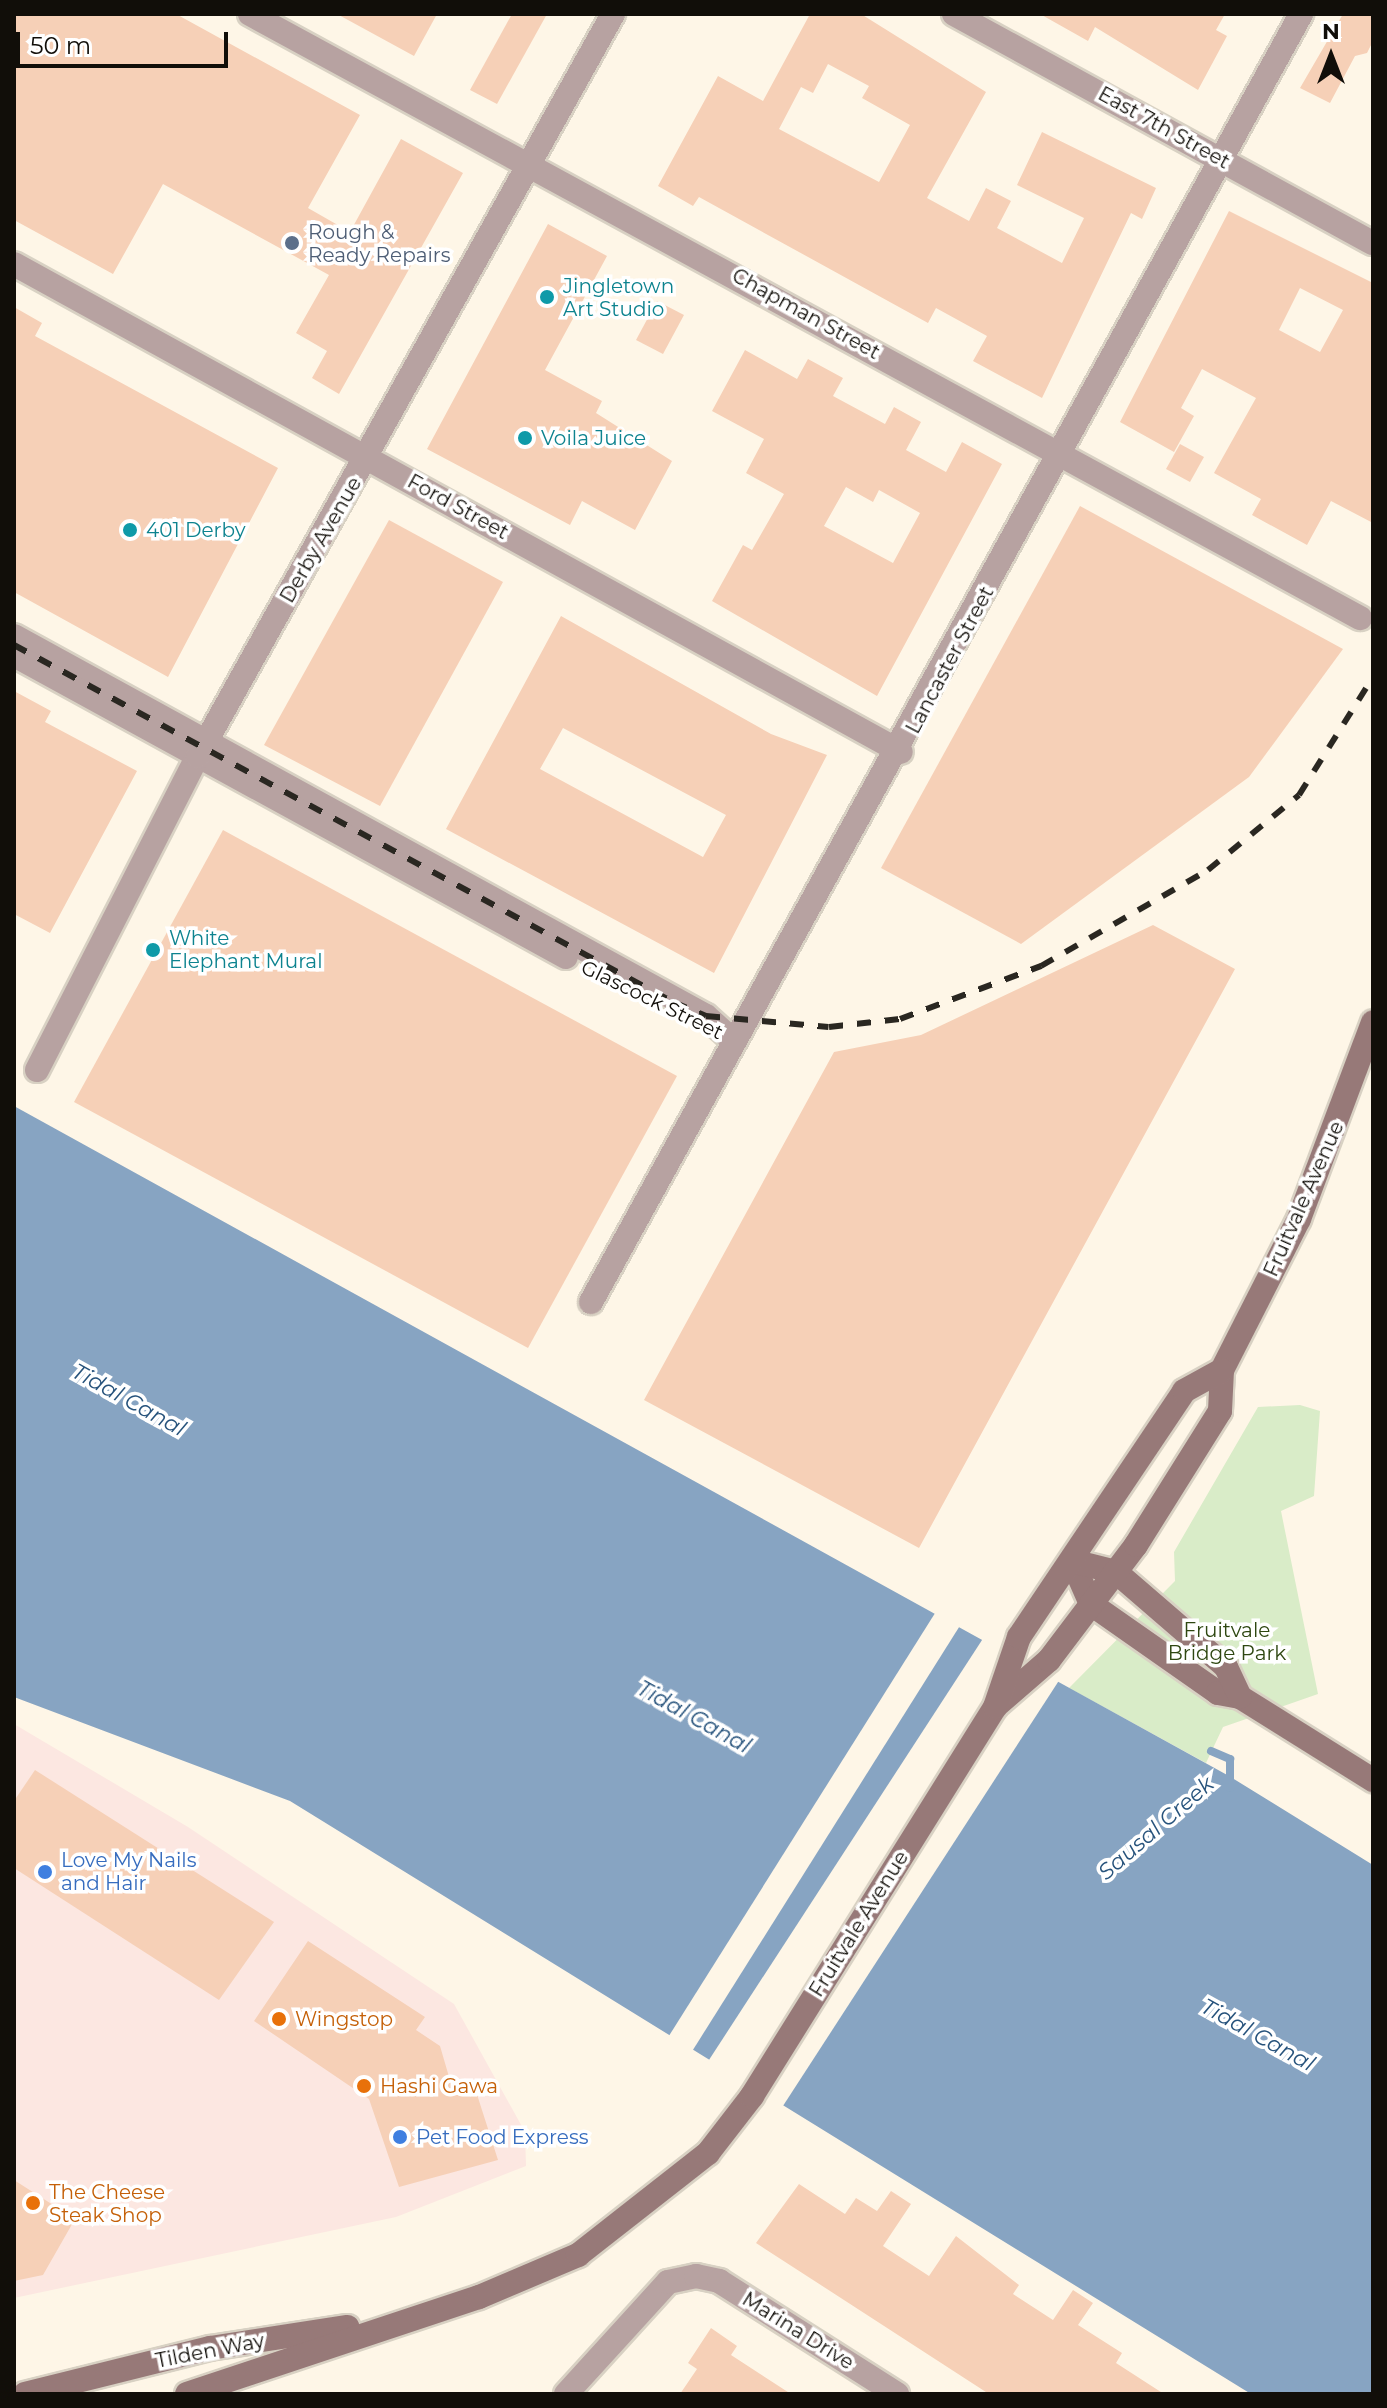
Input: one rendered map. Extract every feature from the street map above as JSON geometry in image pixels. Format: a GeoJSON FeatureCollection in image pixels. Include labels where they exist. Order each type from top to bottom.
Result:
{"type":"FeatureCollection","features":[{"type":"Feature","properties":{"kind":"main road","name":"Fruitvale Avenue"},"geometry":{"type":"LineString","coordinates":[[995,1707],[1049,1660],[1116,1572],[1220,1411],[1222,1370],[1299,1219],[1373,1022]]}},
{"type":"Feature","properties":{"kind":"main road","name":"Fruitvale Avenue"},"geometry":{"type":"LineString","coordinates":[[720,2140],[995,1707],[1019,1637],[1184,1391],[1222,1370]]}},
{"type":"Feature","properties":{"kind":"main road"},"geometry":{"type":"LineString","coordinates":[[1072,1561],[1116,1572],[1226,1667],[1240,1697]]}},
{"type":"Feature","properties":{"kind":"main road"},"geometry":{"type":"LineString","coordinates":[[1072,1561],[1091,1604],[1218,1693],[1240,1697],[1373,1780]]}},
{"type":"Feature","properties":{"kind":"main road","name":"Tilden Way"},"geometry":{"type":"LineString","coordinates":[[187,2394],[397,2319],[479,2297],[578,2255],[665,2193],[720,2140]]}},
{"type":"Feature","properties":{"kind":"main road","name":"Tilden Way"},"geometry":{"type":"LineString","coordinates":[[25,2394],[210,2348],[397,2319]]}},
{"type":"Feature","properties":{"kind":"street","name":"Chapman Street"},"geometry":{"type":"LineString","coordinates":[[250,14],[1360,618]]}},
{"type":"Feature","properties":{"kind":"street","name":"Derby Avenue"},"geometry":{"type":"LineString","coordinates":[[42,1060],[202,749],[368,458],[613,14]]}},
{"type":"Feature","properties":{"kind":"street","name":"East 7th Street"},"geometry":{"type":"LineString","coordinates":[[954,14],[1373,243]]}},
{"type":"Feature","properties":{"kind":"street","name":"Lancaster Street"},"geometry":{"type":"LineString","coordinates":[[591,1302],[734,1041],[901,752],[1301,14]]}},
{"type":"Feature","properties":{"kind":"street","name":"Ford Street"},"geometry":{"type":"LineString","coordinates":[[14,264],[901,752]]}},
{"type":"Feature","properties":{"kind":"street","name":"Glascock Street"},"geometry":{"type":"LineString","coordinates":[[14,636],[202,749]]}},
{"type":"Feature","properties":{"kind":"street","name":"Glascock Street"},"geometry":{"type":"LineString","coordinates":[[14,655],[202,749],[734,1041]]}},
{"type":"Feature","properties":{"kind":"street","name":"Marina Drive"},"geometry":{"type":"LineString","coordinates":[[566,2394],[668,2282],[696,2276],[719,2281],[897,2394]]}},
{"type":"Feature","properties":{"kind":"shaded area"},"geometry":{"type":"Polygon","coordinates":[[[14,1724],[188,1827],[454,2004],[525,2132],[526,2166],[396,2217],[14,2298],[14,1724]]]}},
{"type":"Feature","properties":{"kind":"green space","name":"Fruitvale Bridge Park"},"geometry":{"type":"Polygon","coordinates":[[[1300,1405],[1320,1411],[1314,1496],[1281,1511],[1318,1694],[1223,1727],[1206,1763],[1069,1688],[1175,1581],[1174,1552],[1258,1407],[1300,1405]]]}},
{"type":"Feature","properties":{"kind":"water","name":"Tidal Canal"},"geometry":{"type":"Polygon","coordinates":[[[14,1106],[1229,1776],[1373,1865],[1373,2394],[1251,2394],[290,1801],[14,1697],[14,1106]]]}},
{"type":"Feature","properties":{"kind":"pier"},"geometry":{"type":"Polygon","coordinates":[[[937,1610],[961,1624],[691,2053],[667,2039],[937,1610]]]}},
{"type":"Feature","properties":{"kind":"pier"},"geometry":{"type":"Polygon","coordinates":[[[984,1637],[1060,1679],[781,2109],[707,2063],[984,1637]]]}},
{"type":"Feature","properties":{"kind":"building"},"geometry":{"type":"Polygon","coordinates":[[[14,14],[176,14],[360,115],[308,208],[350,232],[401,139],[463,173],[339,394],[312,378],[327,351],[296,333],[329,275],[163,184],[113,274],[14,220],[14,14]]]}},
{"type":"Feature","properties":{"kind":"building"},"geometry":{"type":"Polygon","coordinates":[[[337,14],[437,14],[414,56],[337,14]]]}},
{"type":"Feature","properties":{"kind":"building"},"geometry":{"type":"Polygon","coordinates":[[[512,14],[547,14],[497,104],[470,90],[512,14]]]}},
{"type":"Feature","properties":{"kind":"building"},"geometry":{"type":"Polygon","coordinates":[[[810,14],[861,14],[986,92],[927,198],[969,221],[986,188],[1011,201],[997,228],[1062,263],[1084,218],[1017,185],[1042,132],[1156,188],[1142,219],[1131,213],[1042,398],[973,361],[987,336],[936,308],[928,323],[699,197],[693,206],[658,186],[718,76],[763,101],[810,14]],[[828,64],[813,93],[801,87],[779,129],[879,182],[910,125],[862,98],[869,86],[828,64]]]}},
{"type":"Feature","properties":{"kind":"building"},"geometry":{"type":"Polygon","coordinates":[[[1040,14],[1225,14],[1216,30],[1227,36],[1198,90],[1095,27],[1088,41],[1040,14]]]}},
{"type":"Feature","properties":{"kind":"building"},"geometry":{"type":"Polygon","coordinates":[[[1343,14],[1373,14],[1373,41],[1367,53],[1355,56],[1330,103],[1300,88],[1343,14]]]}},
{"type":"Feature","properties":{"kind":"building"},"geometry":{"type":"Polygon","coordinates":[[[1229,211],[1373,283],[1373,523],[1331,501],[1307,545],[1252,515],[1261,499],[1214,473],[1256,398],[1202,369],[1181,408],[1194,416],[1174,452],[1120,422],[1229,211]],[[1300,288],[1279,330],[1320,352],[1343,310],[1300,288]]]}},
{"type":"Feature","properties":{"kind":"building"},"geometry":{"type":"Polygon","coordinates":[[[548,224],[607,256],[545,370],[602,401],[596,413],[672,461],[635,530],[582,501],[570,525],[427,449],[548,224]]]}},
{"type":"Feature","properties":{"kind":"building"},"geometry":{"type":"Polygon","coordinates":[[[657,301],[684,315],[663,354],[636,340],[657,301]]]}},
{"type":"Feature","properties":{"kind":"building","name":"401 Derby"},"geometry":{"type":"Polygon","coordinates":[[[14,307],[42,323],[35,336],[278,468],[168,677],[14,592],[14,307]]]}},
{"type":"Feature","properties":{"kind":"building"},"geometry":{"type":"Polygon","coordinates":[[[745,350],[797,379],[808,359],[843,378],[833,396],[885,424],[894,407],[921,422],[906,450],[946,472],[962,442],[1002,464],[877,696],[712,601],[743,545],[752,550],[784,494],[746,473],[764,439],[712,411],[745,350]],[[846,487],[824,526],[893,563],[920,513],[879,490],[873,502],[846,487]]]}},
{"type":"Feature","properties":{"kind":"building"},"geometry":{"type":"Polygon","coordinates":[[[1180,444],[1204,457],[1190,482],[1166,469],[1180,444]]]}},
{"type":"Feature","properties":{"kind":"building"},"geometry":{"type":"Polygon","coordinates":[[[1080,506],[1343,649],[1249,777],[1021,944],[881,868],[1080,506]]]}},
{"type":"Feature","properties":{"kind":"building"},"geometry":{"type":"Polygon","coordinates":[[[389,520],[503,582],[380,806],[264,745],[389,520]]]}},
{"type":"Feature","properties":{"kind":"building"},"geometry":{"type":"Polygon","coordinates":[[[561,616],[771,734],[827,755],[714,973],[446,829],[561,616]],[[563,728],[540,769],[703,857],[726,815],[563,728]]]}},
{"type":"Feature","properties":{"kind":"building"},"geometry":{"type":"Polygon","coordinates":[[[14,691],[51,711],[45,722],[137,771],[50,933],[14,914],[14,691]]]}},
{"type":"Feature","properties":{"kind":"building"},"geometry":{"type":"Polygon","coordinates":[[[223,830],[677,1076],[528,1348],[74,1102],[223,830]]]}},
{"type":"Feature","properties":{"kind":"building"},"geometry":{"type":"Polygon","coordinates":[[[1153,925],[1235,969],[919,1548],[644,1400],[834,1052],[921,1035],[1153,925]]]}},
{"type":"Feature","properties":{"kind":"building"},"geometry":{"type":"Polygon","coordinates":[[[35,1770],[274,1922],[219,2000],[14,1868],[14,1801],[35,1770]]]}},
{"type":"Feature","properties":{"kind":"building"},"geometry":{"type":"Polygon","coordinates":[[[308,1941],[425,2017],[416,2030],[440,2046],[452,2087],[473,2082],[498,2160],[399,2187],[369,2099],[254,2021],[308,1941]]]}},
{"type":"Feature","properties":{"kind":"building"},"geometry":{"type":"Polygon","coordinates":[[[14,2180],[75,2219],[43,2275],[14,2281],[14,2180]]]}},
{"type":"Feature","properties":{"kind":"building"},"geometry":{"type":"Polygon","coordinates":[[[799,2184],[845,2214],[856,2198],[877,2211],[891,2191],[911,2204],[883,2246],[929,2276],[956,2236],[1019,2285],[1013,2294],[1053,2320],[1073,2290],[1093,2303],[1078,2325],[1122,2353],[1116,2363],[1164,2394],[989,2394],[756,2243],[799,2184]]]}},
{"type":"Feature","properties":{"kind":"building"},"geometry":{"type":"Polygon","coordinates":[[[711,2328],[737,2346],[731,2355],[791,2394],[680,2394],[697,2369],[688,2363],[711,2328]]]}},
{"type":"Feature","properties":{"kind":"waterway","name":"Sausal Creek"},"geometry":{"type":"LineString","coordinates":[[1211,1751],[1230,1759],[1230,1788]]}},
{"type":"Feature","properties":{"kind":"railway"},"geometry":{"type":"LineString","coordinates":[[14,645],[673,1002],[706,1016],[829,1027],[900,1019],[1041,966],[1208,870],[1299,795],[1373,677]]}},
{"type":"Feature","properties":{"kind":"place","name":"Rough & Ready Repairs"},"geometry":{"type":"Point","coordinates":[292,243]}},
{"type":"Feature","properties":{"kind":"place","name":"Jingletown Art Studio"},"geometry":{"type":"Point","coordinates":[547,297]}},
{"type":"Feature","properties":{"kind":"place","name":"Voila Juice"},"geometry":{"type":"Point","coordinates":[525,438]}},
{"type":"Feature","properties":{"kind":"place","name":"401 Derby"},"geometry":{"type":"Point","coordinates":[130,530]}},
{"type":"Feature","properties":{"kind":"place","name":"White Elephant Mural"},"geometry":{"type":"Point","coordinates":[153,950]}},
{"type":"Feature","properties":{"kind":"place","name":"Love My Nails and Hair"},"geometry":{"type":"Point","coordinates":[45,1872]}},
{"type":"Feature","properties":{"kind":"place","name":"Wingstop"},"geometry":{"type":"Point","coordinates":[279,2019]}},
{"type":"Feature","properties":{"kind":"place","name":"Hashi Gawa"},"geometry":{"type":"Point","coordinates":[364,2086]}},
{"type":"Feature","properties":{"kind":"place","name":"Pet Food Express"},"geometry":{"type":"Point","coordinates":[400,2137]}},
{"type":"Feature","properties":{"kind":"place","name":"The Cheese Steak Shop"},"geometry":{"type":"Point","coordinates":[33,2203]}}]}
